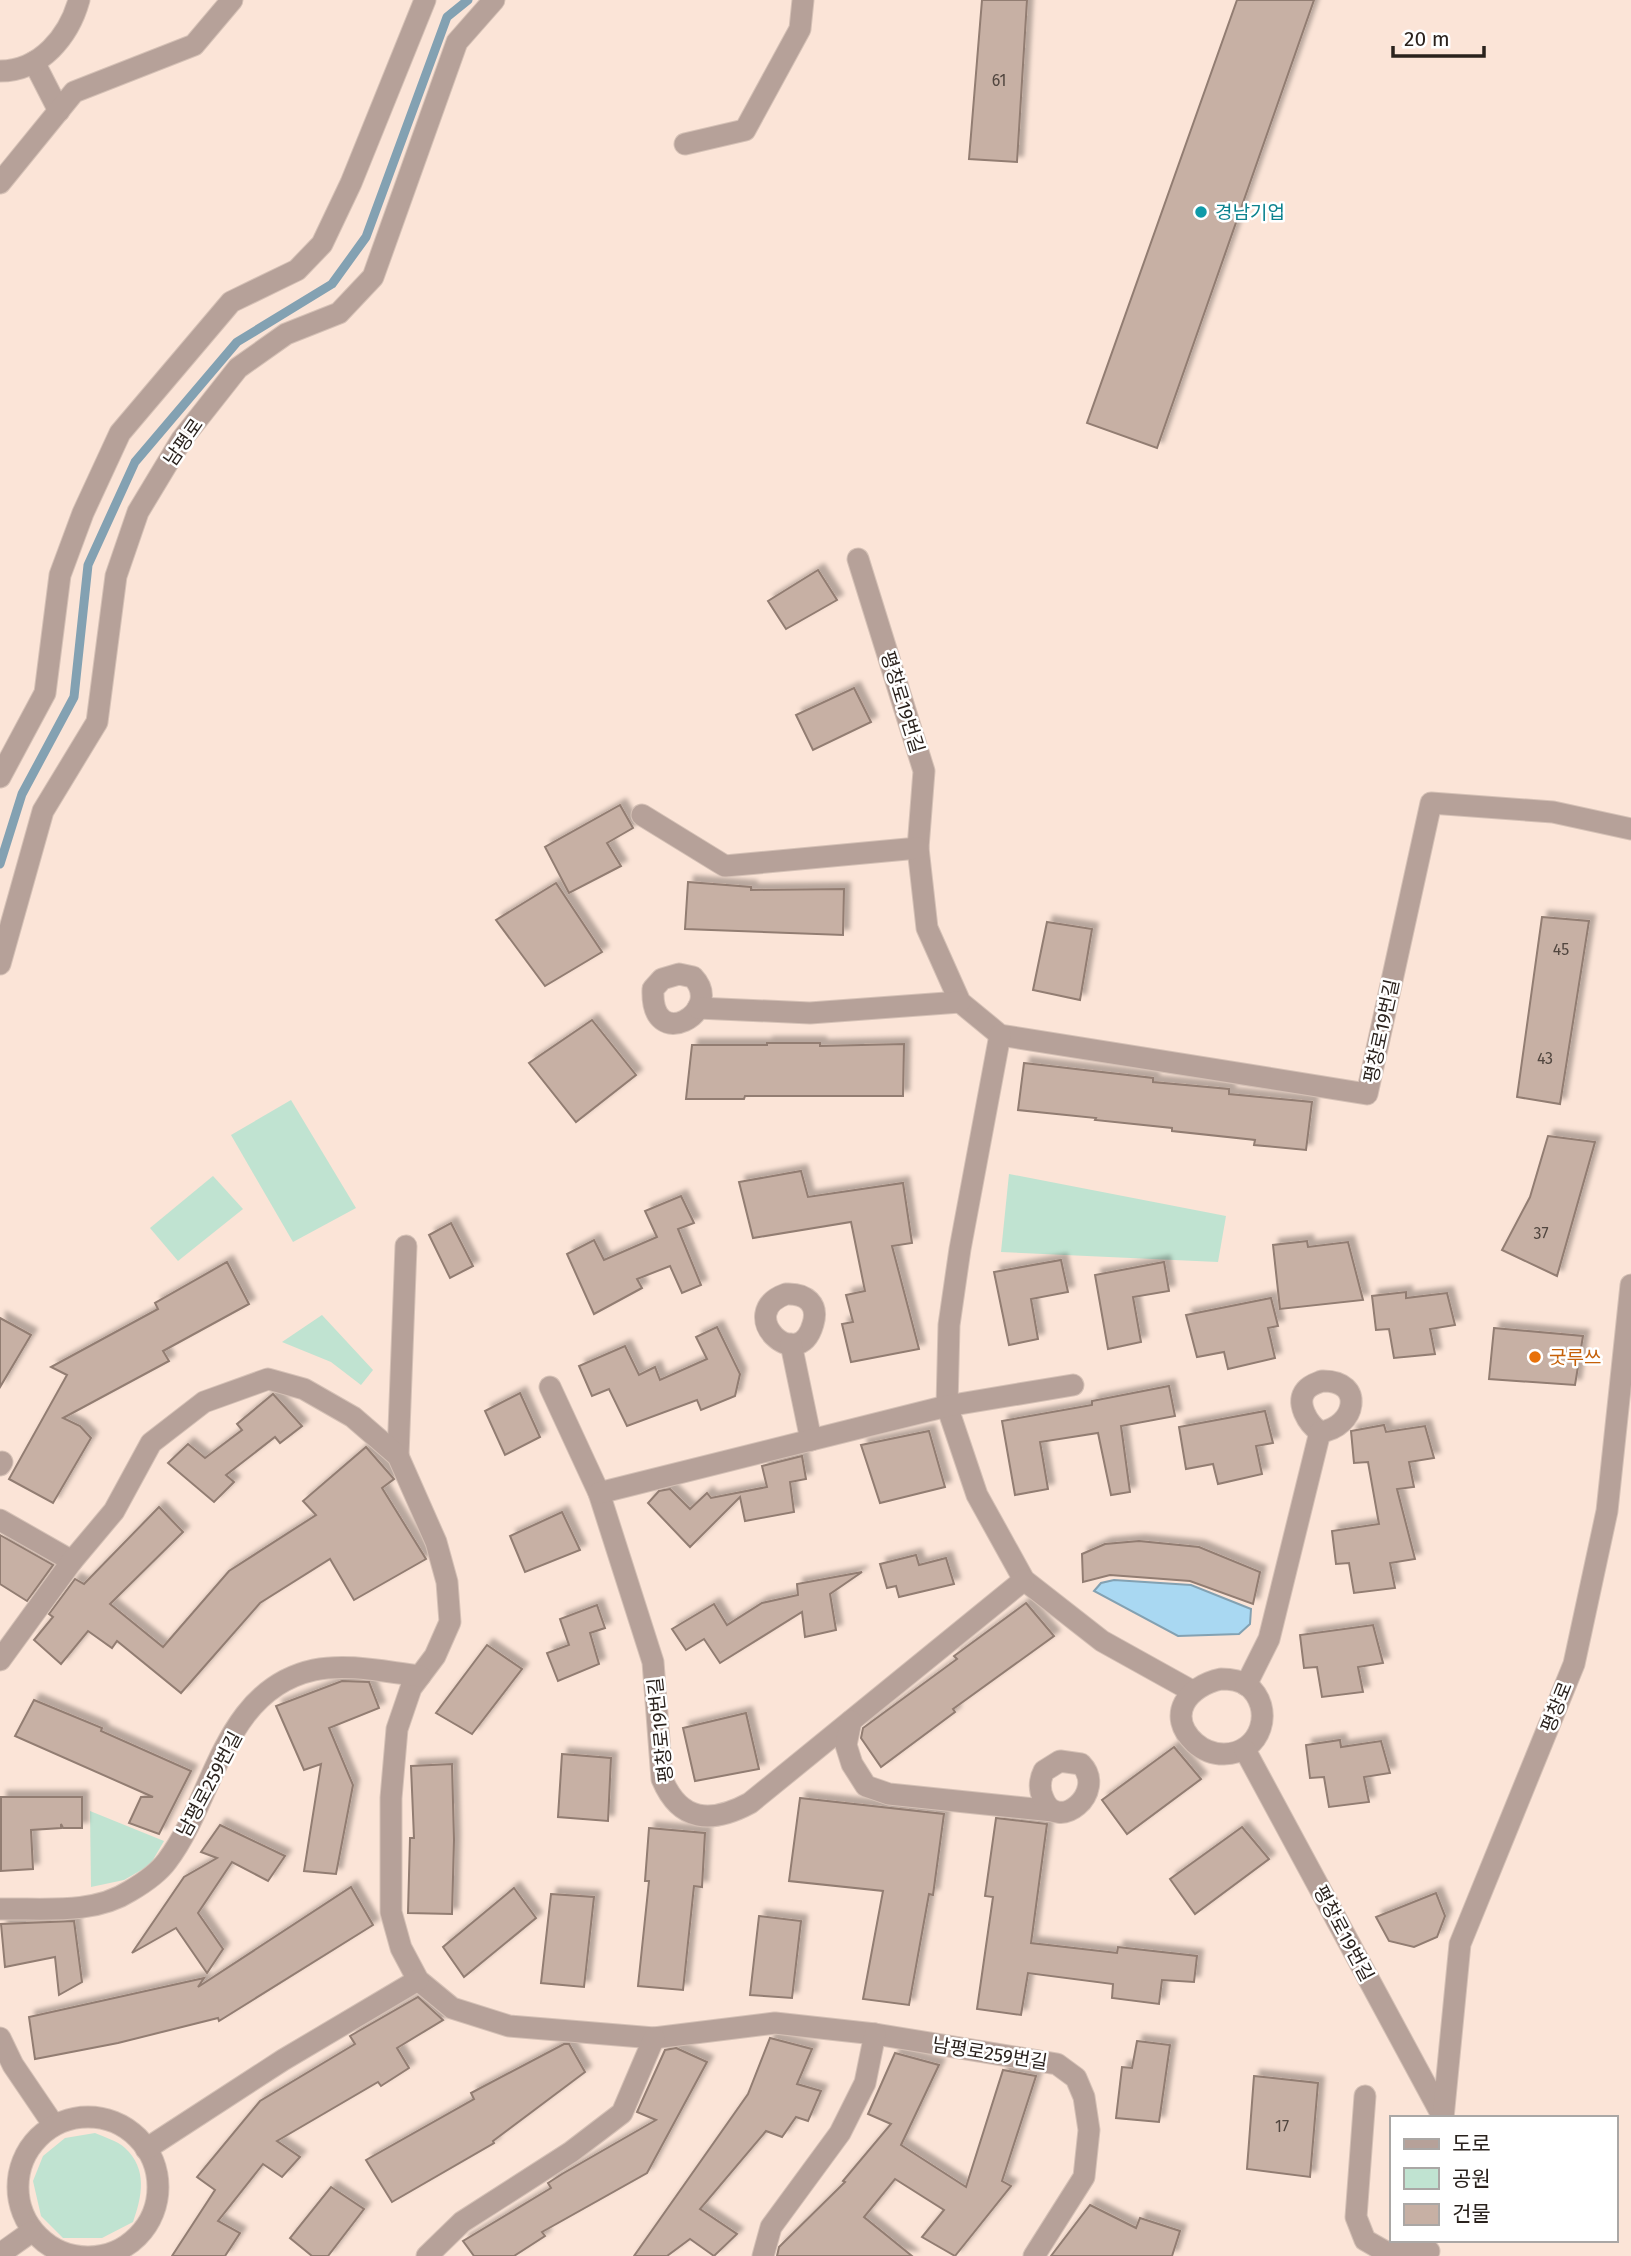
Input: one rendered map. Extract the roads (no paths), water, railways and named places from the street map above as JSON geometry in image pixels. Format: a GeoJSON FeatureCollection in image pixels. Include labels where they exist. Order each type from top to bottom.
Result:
{"type":"FeatureCollection","features":[{"type":"Feature","properties":{"kind":"street"},"geometry":{"type":"LineString","coordinates":[[0,71],[34,62],[57,44],[73,20],[79,0]]}},
{"type":"Feature","properties":{"kind":"street"},"geometry":{"type":"LineString","coordinates":[[0,183],[74,92],[194,45],[232,0]]}},
{"type":"Feature","properties":{"kind":"street"},"geometry":{"type":"LineString","coordinates":[[0,777],[45,693],[61,575],[83,513],[120,433],[231,302],[297,270],[322,244],[351,183],[425,0]]}},
{"type":"Feature","properties":{"kind":"street","name":"남평로"},"geometry":{"type":"LineString","coordinates":[[0,964],[43,811],[97,722],[116,576],[138,512],[182,439],[238,368],[286,334],[339,313],[373,277],[457,42],[494,0]]}},
{"type":"Feature","properties":{"kind":"street"},"geometry":{"type":"LineString","coordinates":[[685,144],[745,130],[800,29],[803,0]]}},
{"type":"Feature","properties":{"kind":"street"},"geometry":{"type":"LineString","coordinates":[[34,62],[59,111]]}},
{"type":"Feature","properties":{"kind":"street","name":"평창로19번길"},"geometry":{"type":"LineString","coordinates":[[858,559],[924,771],[918,848],[927,928],[960,1002],[1000,1035],[1367,1094],[1431,803],[1553,812],[1631,829]]}},
{"type":"Feature","properties":{"kind":"street"},"geometry":{"type":"LineString","coordinates":[[642,816],[725,866],[918,848]]}},
{"type":"Feature","properties":{"kind":"street"},"geometry":{"type":"LineString","coordinates":[[698,1008],[810,1013],[960,1002]]}},
{"type":"Feature","properties":{"kind":"street"},"geometry":{"type":"LineString","coordinates":[[1000,1035],[960,1250],[949,1325],[947,1406],[977,1495],[1024,1580],[1102,1641],[1192,1692]]}},
{"type":"Feature","properties":{"kind":"street","name":"남평로259번길"},"geometry":{"type":"LineString","coordinates":[[398,1456],[406,1246]]}},
{"type":"Feature","properties":{"kind":"street","name":"평창로"},"geometry":{"type":"LineString","coordinates":[[1443,2116],[1460,1944],[1574,1664],[1607,1511],[1631,1285]]}},
{"type":"Feature","properties":{"kind":"street"},"geometry":{"type":"LineString","coordinates":[[791,1344],[811,1440]]}},
{"type":"Feature","properties":{"kind":"street","name":"남평로259번길"},"geometry":{"type":"LineString","coordinates":[[0,1660],[72,1561],[114,1511],[151,1443],[204,1402],[268,1379],[304,1389],[353,1417],[398,1456],[436,1542],[447,1582],[450,1622],[435,1656],[411,1688],[397,1730],[391,1798],[391,1912],[401,1948],[418,1980],[452,2008],[509,2026],[654,2038],[775,2023],[875,2034],[1056,2064],[1076,2078],[1084,2097],[1089,2130],[1084,2177],[1034,2256]]}},
{"type":"Feature","properties":{"kind":"street"},"geometry":{"type":"LineString","coordinates":[[599,1493],[947,1406],[1073,1385]]}},
{"type":"Feature","properties":{"kind":"street","name":"평창로19번길"},"geometry":{"type":"LineString","coordinates":[[550,1387],[599,1493],[653,1662],[662,1779],[669,1796],[682,1809],[699,1816],[735,1812],[750,1803],[1024,1580]]}},
{"type":"Feature","properties":{"kind":"street"},"geometry":{"type":"LineString","coordinates":[[1246,1685],[1269,1639],[1320,1432]]}},
{"type":"Feature","properties":{"kind":"street"},"geometry":{"type":"LineString","coordinates":[[0,1520],[72,1561]]}},
{"type":"Feature","properties":{"kind":"street","name":"남평로259번길"},"geometry":{"type":"LineString","coordinates":[[0,1909],[92,1907],[129,1892],[166,1863],[192,1818],[233,1734],[262,1695],[286,1680],[313,1671],[343,1667],[420,1676]]}},
{"type":"Feature","properties":{"kind":"street"},"geometry":{"type":"LineString","coordinates":[[1221,1679],[1235,1680],[1246,1685],[1255,1695],[1262,1710],[1263,1724],[1257,1737],[1245,1749],[1229,1754],[1216,1754],[1200,1748],[1186,1735],[1181,1719],[1182,1706],[1192,1692],[1205,1682],[1221,1679]]}},
{"type":"Feature","properties":{"kind":"street"},"geometry":{"type":"LineString","coordinates":[[851,1721],[846,1745],[852,1764],[866,1786],[890,1794],[1053,1811]]}},
{"type":"Feature","properties":{"kind":"street","name":"평창로19번길"},"geometry":{"type":"LineString","coordinates":[[1245,1749],[1442,2116]]}},
{"type":"Feature","properties":{"kind":"street"},"geometry":{"type":"LineString","coordinates":[[146,2148],[283,2060],[418,1980]]}},
{"type":"Feature","properties":{"kind":"street"},"geometry":{"type":"LineString","coordinates":[[763,2256],[771,2227],[840,2133],[865,2083],[875,2034]]}},
{"type":"Feature","properties":{"kind":"street"},"geometry":{"type":"LineString","coordinates":[[0,2038],[13,2065],[53,2124]]}},
{"type":"Feature","properties":{"kind":"street"},"geometry":{"type":"LineString","coordinates":[[427,2256],[462,2222],[571,2152],[622,2113],[654,2038]]}},
{"type":"Feature","properties":{"kind":"street"},"geometry":{"type":"LineString","coordinates":[[1365,2096],[1356,2217],[1365,2240],[1386,2252],[1429,2249]]}},
{"type":"Feature","properties":{"kind":"street"},"geometry":{"type":"LineString","coordinates":[[81,2117],[107,2120],[125,2128],[146,2148],[158,2175],[158,2205],[144,2232],[129,2251],[79,2255],[49,2246],[31,2232],[18,2201],[20,2177],[25,2156],[53,2124],[81,2117]]}},
{"type":"Feature","properties":{"kind":"street"},"geometry":{"type":"LineString","coordinates":[[0,2254],[31,2232]]}},
{"type":"Feature","properties":{"kind":"water"},"geometry":{"type":"Polygon","coordinates":[[[1114,1580],[1191,1585],[1251,1609],[1250,1624],[1239,1634],[1178,1636],[1094,1591],[1101,1583],[1114,1580]]]}},
{"type":"Feature","properties":{"kind":"waterway"},"geometry":{"type":"LineString","coordinates":[[0,864],[22,794],[74,697],[88,565],[135,462],[237,342],[332,284],[366,237],[447,17],[468,0]]}},
{"type":"Feature","properties":{"kind":"place","name":"경남기업"},"geometry":{"type":"Point","coordinates":[1201,212]}},
{"type":"Feature","properties":{"kind":"place","name":"굿루쓰"},"geometry":{"type":"Point","coordinates":[1535,1357]}}]}
